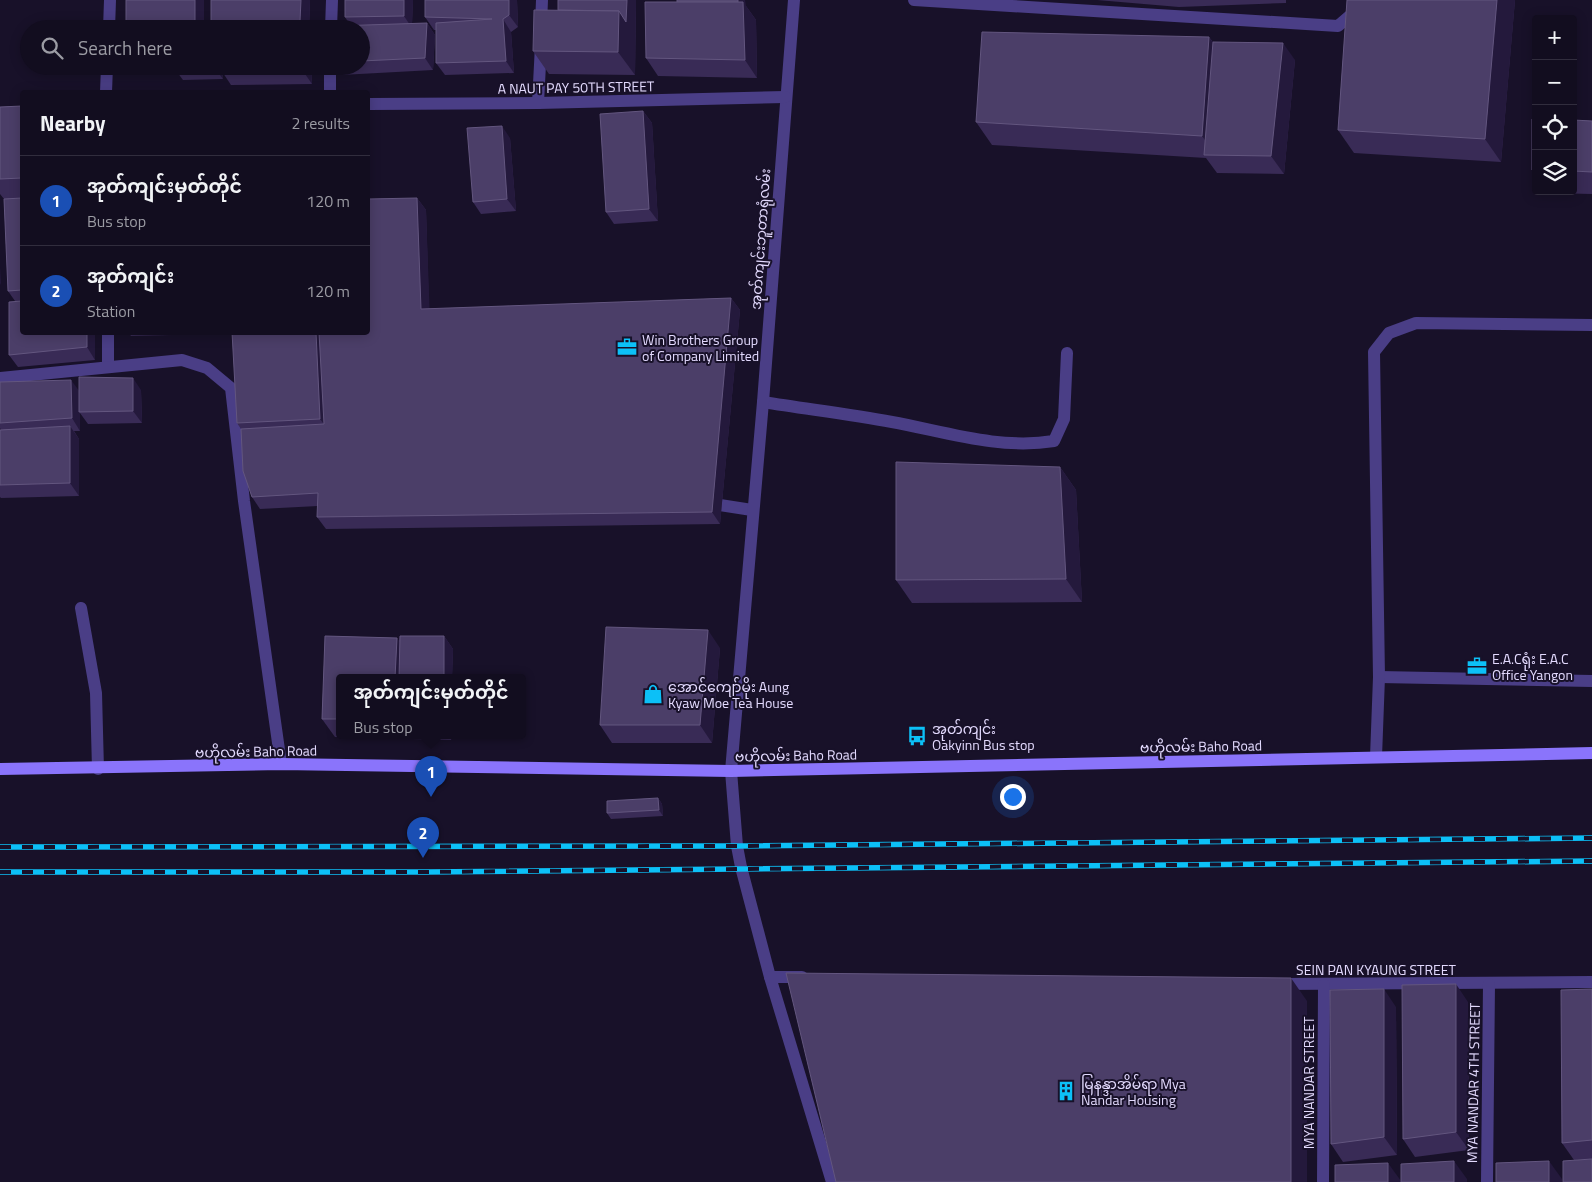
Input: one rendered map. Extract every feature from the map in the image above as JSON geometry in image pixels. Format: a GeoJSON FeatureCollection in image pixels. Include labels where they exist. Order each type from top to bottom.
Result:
{"type":"FeatureCollection","features":[{"type":"Feature","properties":{"kind":"main road","name":"ဗဟိုလမ်း Baho Road"},"geometry":{"type":"LineString","coordinates":[[0,769],[98,769],[281,764],[731,771],[1592,753]]}},
{"type":"Feature","properties":{"kind":"street"},"geometry":{"type":"LineString","coordinates":[[109,20],[110,0]]}},
{"type":"Feature","properties":{"kind":"street"},"geometry":{"type":"LineString","coordinates":[[331,20],[332,0]]}},
{"type":"Feature","properties":{"kind":"street"},"geometry":{"type":"LineString","coordinates":[[538,103],[542,0]]}},
{"type":"Feature","properties":{"kind":"street","name":"အုတ်ကျင်းဘူတာရုံလမ်း"},"geometry":{"type":"LineString","coordinates":[[794,0],[763,402],[752,510],[731,771],[737,846],[770,977],[832,1182]]}},
{"type":"Feature","properties":{"kind":"street"},"geometry":{"type":"LineString","coordinates":[[914,0],[1338,26],[1353,13],[1354,0]]}},
{"type":"Feature","properties":{"kind":"street"},"geometry":{"type":"LineString","coordinates":[[106,90],[107,75]]}},
{"type":"Feature","properties":{"kind":"street"},"geometry":{"type":"LineString","coordinates":[[330,75],[330,90]]}},
{"type":"Feature","properties":{"kind":"street","name":"A NAUT PAY 50TH STREET"},"geometry":{"type":"LineString","coordinates":[[370,104],[785,98]]}},
{"type":"Feature","properties":{"kind":"street"},"geometry":{"type":"LineString","coordinates":[[1376,757],[1378,677],[1374,352],[1389,333],[1416,323],[1592,325]]}},
{"type":"Feature","properties":{"kind":"street"},"geometry":{"type":"LineString","coordinates":[[108,335],[108,367]]}},
{"type":"Feature","properties":{"kind":"street"},"geometry":{"type":"LineString","coordinates":[[763,402],[893,422],[952,436],[1030,445],[1054,441],[1064,419],[1067,353]]}},
{"type":"Feature","properties":{"kind":"street"},"geometry":{"type":"LineString","coordinates":[[0,378],[182,360],[207,368],[231,388],[244,501],[281,764]]}},
{"type":"Feature","properties":{"kind":"street"},"geometry":{"type":"LineString","coordinates":[[694,501],[752,510]]}},
{"type":"Feature","properties":{"kind":"street"},"geometry":{"type":"LineString","coordinates":[[81,608],[96,693],[98,769]]}},
{"type":"Feature","properties":{"kind":"street"},"geometry":{"type":"LineString","coordinates":[[1378,677],[1592,681]]}},
{"type":"Feature","properties":{"kind":"street"},"geometry":{"type":"LineString","coordinates":[[770,977],[818,977]]}},
{"type":"Feature","properties":{"kind":"street","name":"SEIN PAN KYAUNG STREET"},"geometry":{"type":"LineString","coordinates":[[1266,984],[1592,982]]}},
{"type":"Feature","properties":{"kind":"street","name":"MYA NANDAR 4TH STREET"},"geometry":{"type":"LineString","coordinates":[[1487,1182],[1489,984]]}},
{"type":"Feature","properties":{"kind":"street","name":"MYA NANDAR STREET"},"geometry":{"type":"LineString","coordinates":[[1323,1182],[1324,985]]}},
{"type":"Feature","properties":{"kind":"building"},"geometry":{"type":"Polygon","coordinates":[[[126,0],[195,0],[195,20],[126,20],[126,0]]]}},
{"type":"Feature","properties":{"kind":"building"},"geometry":{"type":"Polygon","coordinates":[[[211,0],[301,0],[300,20],[211,20],[211,0]]]}},
{"type":"Feature","properties":{"kind":"building"},"geometry":{"type":"Polygon","coordinates":[[[345,0],[404,0],[404,16],[345,17],[345,0]]]}},
{"type":"Feature","properties":{"kind":"building"},"geometry":{"type":"Polygon","coordinates":[[[425,0],[509,0],[509,15],[503,19],[506,61],[436,63],[436,23],[492,19],[425,17],[425,0]]]}},
{"type":"Feature","properties":{"kind":"building"},"geometry":{"type":"Polygon","coordinates":[[[558,0],[627,0],[626,22],[619,11],[558,10],[558,0]]]}},
{"type":"Feature","properties":{"kind":"building"},"geometry":{"type":"Polygon","coordinates":[[[677,0],[738,0],[738,2],[677,2],[677,0]]]}},
{"type":"Feature","properties":{"kind":"building"},"geometry":{"type":"Polygon","coordinates":[[[1347,0],[1497,0],[1485,139],[1338,130],[1347,0]]]}},
{"type":"Feature","properties":{"kind":"building"},"geometry":{"type":"Polygon","coordinates":[[[645,2],[743,2],[745,60],[646,58],[645,2]]]}},
{"type":"Feature","properties":{"kind":"building"},"geometry":{"type":"Polygon","coordinates":[[[534,10],[619,11],[618,52],[533,51],[534,10]]]}},
{"type":"Feature","properties":{"kind":"building"},"geometry":{"type":"Polygon","coordinates":[[[427,23],[425,58],[370,61],[370,25],[427,23]]]}},
{"type":"Feature","properties":{"kind":"building"},"geometry":{"type":"Polygon","coordinates":[[[982,32],[1209,37],[1202,136],[976,122],[982,32]]]}},
{"type":"Feature","properties":{"kind":"building"},"geometry":{"type":"Polygon","coordinates":[[[1213,42],[1283,43],[1271,156],[1204,155],[1213,42]]]}},
{"type":"Feature","properties":{"kind":"building"},"geometry":{"type":"Polygon","coordinates":[[[20,106],[20,178],[0,179],[0,107],[20,106]]]}},
{"type":"Feature","properties":{"kind":"building"},"geometry":{"type":"Polygon","coordinates":[[[643,111],[649,209],[606,212],[600,114],[643,111]]]}},
{"type":"Feature","properties":{"kind":"building"},"geometry":{"type":"Polygon","coordinates":[[[1577,120],[1592,121],[1592,172],[1577,171],[1577,120]]]}},
{"type":"Feature","properties":{"kind":"building"},"geometry":{"type":"Polygon","coordinates":[[[502,126],[507,199],[473,202],[467,128],[502,126]]]}},
{"type":"Feature","properties":{"kind":"building"},"geometry":{"type":"Polygon","coordinates":[[[20,198],[20,290],[8,291],[4,199],[20,198]]]}},
{"type":"Feature","properties":{"kind":"building"},"geometry":{"type":"Polygon","coordinates":[[[417,198],[421,309],[731,298],[712,512],[317,517],[318,493],[252,497],[243,471],[241,429],[324,424],[319,335],[370,335],[370,199],[417,198]]]}},
{"type":"Feature","properties":{"kind":"building"},"geometry":{"type":"Polygon","coordinates":[[[20,301],[20,335],[87,335],[87,347],[9,355],[9,302],[20,301]]]}},
{"type":"Feature","properties":{"kind":"building"},"geometry":{"type":"Polygon","coordinates":[[[232,335],[316,335],[320,419],[237,423],[232,335]]]}},
{"type":"Feature","properties":{"kind":"building"},"geometry":{"type":"Polygon","coordinates":[[[79,377],[133,378],[133,411],[79,412],[79,377]]]}},
{"type":"Feature","properties":{"kind":"building"},"geometry":{"type":"Polygon","coordinates":[[[71,380],[72,418],[0,423],[0,382],[71,380]]]}},
{"type":"Feature","properties":{"kind":"building"},"geometry":{"type":"Polygon","coordinates":[[[70,426],[70,483],[0,485],[0,430],[70,426]]]}},
{"type":"Feature","properties":{"kind":"building"},"geometry":{"type":"Polygon","coordinates":[[[896,462],[1060,467],[1066,579],[896,580],[896,462]]]}},
{"type":"Feature","properties":{"kind":"building"},"geometry":{"type":"Polygon","coordinates":[[[606,627],[708,630],[700,725],[600,725],[606,627]]]}},
{"type":"Feature","properties":{"kind":"building"},"geometry":{"type":"Polygon","coordinates":[[[325,636],[397,638],[395,674],[336,674],[336,719],[322,719],[325,636]]]}},
{"type":"Feature","properties":{"kind":"building"},"geometry":{"type":"Polygon","coordinates":[[[400,636],[444,636],[444,674],[399,674],[400,636]]]}},
{"type":"Feature","properties":{"kind":"building"},"geometry":{"type":"Polygon","coordinates":[[[658,798],[659,810],[607,813],[607,801],[658,798]]]}},
{"type":"Feature","properties":{"kind":"building","name":"မြနန္ဒာအိမ်ရာ Mya Nandar Housing"},"geometry":{"type":"Polygon","coordinates":[[[786,973],[1291,978],[1291,1182],[836,1182],[786,973]]]}},
{"type":"Feature","properties":{"kind":"building"},"geometry":{"type":"Polygon","coordinates":[[[1456,984],[1456,1132],[1403,1139],[1402,985],[1456,984]]]}},
{"type":"Feature","properties":{"kind":"building"},"geometry":{"type":"Polygon","coordinates":[[[1384,989],[1384,1137],[1331,1144],[1330,990],[1384,989]]]}},
{"type":"Feature","properties":{"kind":"building"},"geometry":{"type":"Polygon","coordinates":[[[1592,989],[1592,1140],[1562,1143],[1561,990],[1592,989]]]}},
{"type":"Feature","properties":{"kind":"building"},"geometry":{"type":"Polygon","coordinates":[[[1592,1159],[1592,1182],[1563,1182],[1563,1161],[1592,1159]]]}},
{"type":"Feature","properties":{"kind":"building"},"geometry":{"type":"Polygon","coordinates":[[[1454,1161],[1454,1182],[1401,1182],[1401,1164],[1454,1161]]]}},
{"type":"Feature","properties":{"kind":"building"},"geometry":{"type":"Polygon","coordinates":[[[1549,1161],[1549,1182],[1496,1182],[1496,1163],[1549,1161]]]}},
{"type":"Feature","properties":{"kind":"building"},"geometry":{"type":"Polygon","coordinates":[[[1388,1163],[1388,1182],[1335,1182],[1335,1165],[1388,1163]]]}},
{"type":"Feature","properties":{"kind":"railway"},"geometry":{"type":"LineString","coordinates":[[0,847],[737,846],[1592,838]]}},
{"type":"Feature","properties":{"kind":"railway"},"geometry":{"type":"LineString","coordinates":[[0,872],[426,872],[1592,861]]}},
{"type":"Feature","properties":{"kind":"place","name":"Win Brothers Group of Company Limited"},"geometry":{"type":"Point","coordinates":[627,347]}},
{"type":"Feature","properties":{"kind":"place","name":"E.A.Cရုံး E.A.C Office Yangon"},"geometry":{"type":"Point","coordinates":[1477,666]}},
{"type":"Feature","properties":{"kind":"place","name":"အောင်ကျော်မိုး Aung Kyaw Moe Tea House"},"geometry":{"type":"Point","coordinates":[653,694]}},
{"type":"Feature","properties":{"kind":"place","name":"အုတ်ကျင်း Oakyinn Bus stop"},"geometry":{"type":"Point","coordinates":[917,736]}},
{"type":"Feature","properties":{"kind":"place","name":"အုတ်ကျင်းမှတ်တိုင်"},"geometry":{"type":"Point","coordinates":[431,797]}},
{"type":"Feature","properties":{"kind":"place","name":"အုတ်ကျင်း"},"geometry":{"type":"Point","coordinates":[423,858]}},
{"type":"Feature","properties":{"kind":"place","name":"မြနန္ဒာအိမ်ရာ Mya Nandar Housing"},"geometry":{"type":"Point","coordinates":[1066,1091]}}]}
